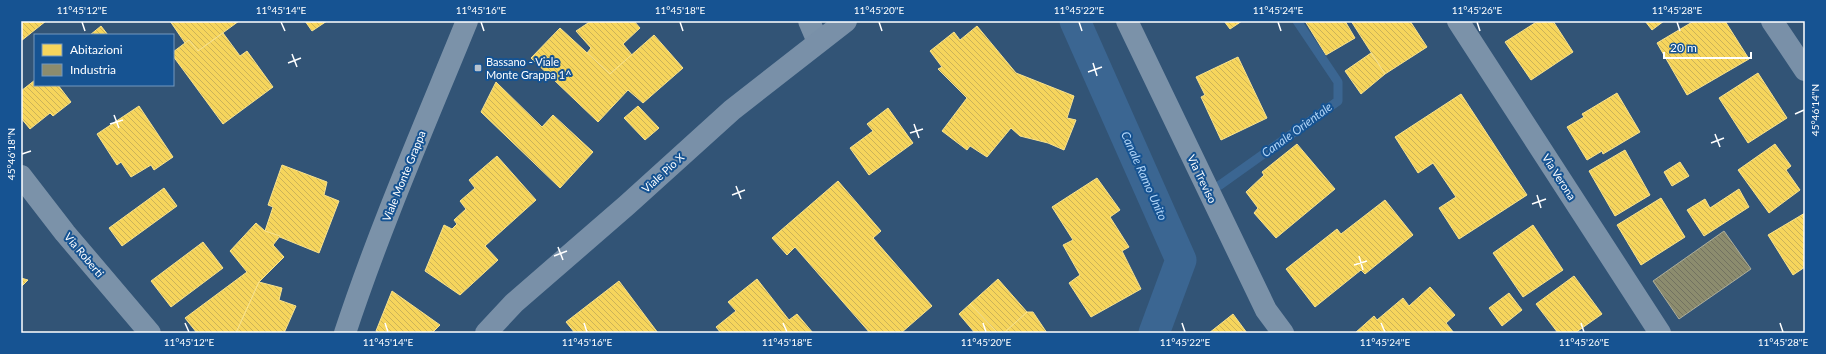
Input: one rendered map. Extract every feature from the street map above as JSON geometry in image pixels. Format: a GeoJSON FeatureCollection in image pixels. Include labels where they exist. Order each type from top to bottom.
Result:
{"type":"FeatureCollection","features":[{"type":"Feature","properties":{"kind":"main road","name":"Viale Pio X"},"geometry":{"type":"LineString","coordinates":[[486,333],[514,303],[627,205],[732,110],[846,21]]}},
{"type":"Feature","properties":{"kind":"main road"},"geometry":{"type":"LineString","coordinates":[[1772,21],[1805,70]]}},
{"type":"Feature","properties":{"kind":"street","name":"Viale Monte Grappa"},"geometry":{"type":"LineString","coordinates":[[345,333],[359,290],[394,200],[467,21]]}},
{"type":"Feature","properties":{"kind":"street"},"geometry":{"type":"LineString","coordinates":[[809,21],[818,42]]}},
{"type":"Feature","properties":{"kind":"street","name":"Via Treviso"},"geometry":{"type":"LineString","coordinates":[[1127,21],[1266,310],[1283,333]]}},
{"type":"Feature","properties":{"kind":"street","name":"Via Verona"},"geometry":{"type":"LineString","coordinates":[[1458,21],[1660,333]]}},
{"type":"Feature","properties":{"kind":"street","name":"Via Roberti"},"geometry":{"type":"LineString","coordinates":[[21,176],[66,233],[150,333]]}},
{"type":"Feature","properties":{"kind":"building: Abitazioni"},"geometry":{"type":"Polygon","coordinates":[[[21,21],[46,21],[21,41],[21,21]]]}},
{"type":"Feature","properties":{"kind":"building: Abitazioni"},"geometry":{"type":"Polygon","coordinates":[[[170,21],[239,21],[198,51],[189,40],[185,43],[170,21]]]}},
{"type":"Feature","properties":{"kind":"building: Abitazioni"},"geometry":{"type":"Polygon","coordinates":[[[305,21],[327,21],[312,31],[305,21]]]}},
{"type":"Feature","properties":{"kind":"building: Abitazioni"},"geometry":{"type":"Polygon","coordinates":[[[591,21],[634,21],[640,28],[623,44],[632,55],[610,74],[587,53],[591,48],[576,31],[591,21]]]}},
{"type":"Feature","properties":{"kind":"building: Abitazioni"},"geometry":{"type":"Polygon","coordinates":[[[1224,21],[1242,21],[1230,29],[1224,21]]]}},
{"type":"Feature","properties":{"kind":"building: Abitazioni"},"geometry":{"type":"Polygon","coordinates":[[[1305,21],[1345,21],[1355,38],[1326,55],[1305,21]]]}},
{"type":"Feature","properties":{"kind":"building: Abitazioni"},"geometry":{"type":"Polygon","coordinates":[[[1351,21],[1410,21],[1427,47],[1385,74],[1351,21]]]}},
{"type":"Feature","properties":{"kind":"building: Abitazioni"},"geometry":{"type":"Polygon","coordinates":[[[1538,21],[1553,21],[1573,52],[1531,80],[1505,42],[1538,21]]]}},
{"type":"Feature","properties":{"kind":"building: Abitazioni"},"geometry":{"type":"Polygon","coordinates":[[[1645,21],[1664,21],[1652,30],[1645,21]]]}},
{"type":"Feature","properties":{"kind":"building: Abitazioni"},"geometry":{"type":"Polygon","coordinates":[[[1694,21],[1725,21],[1749,59],[1687,95],[1657,43],[1694,21]]]}},
{"type":"Feature","properties":{"kind":"building: Abitazioni"},"geometry":{"type":"Polygon","coordinates":[[[101,26],[107,34],[91,34],[101,26]]]}},
{"type":"Feature","properties":{"kind":"building: Abitazioni"},"geometry":{"type":"Polygon","coordinates":[[[977,26],[1016,73],[1074,96],[1067,118],[1076,120],[1064,150],[1048,143],[1020,136],[1011,128],[987,157],[970,146],[967,150],[942,131],[967,98],[938,69],[942,67],[930,51],[954,32],[960,40],[977,26]]]}},
{"type":"Feature","properties":{"kind":"building: Abitazioni"},"geometry":{"type":"Polygon","coordinates":[[[560,28],[610,74],[654,35],[683,68],[643,103],[628,90],[598,122],[531,58],[560,28]]]}},
{"type":"Feature","properties":{"kind":"building: Abitazioni"},"geometry":{"type":"Polygon","coordinates":[[[223,33],[240,56],[247,51],[273,87],[223,124],[174,57],[174,51],[189,40],[198,51],[223,33]]]}},
{"type":"Feature","properties":{"kind":"building: Abitazioni"},"geometry":{"type":"Polygon","coordinates":[[[1371,53],[1385,74],[1361,94],[1345,71],[1371,53]]]}},
{"type":"Feature","properties":{"kind":"building: Abitazioni"},"geometry":{"type":"Polygon","coordinates":[[[1238,57],[1267,118],[1221,140],[1201,97],[1205,95],[1196,77],[1238,57]]]}},
{"type":"Feature","properties":{"kind":"building: Abitazioni"},"geometry":{"type":"Polygon","coordinates":[[[1758,73],[1787,118],[1748,143],[1719,98],[1758,73]]]}},
{"type":"Feature","properties":{"kind":"building: Abitazioni"},"geometry":{"type":"Polygon","coordinates":[[[34,81],[34,86],[59,86],[71,102],[53,116],[50,113],[30,129],[21,118],[21,91],[34,81]]]}},
{"type":"Feature","properties":{"kind":"building: Abitazioni"},"geometry":{"type":"Polygon","coordinates":[[[496,82],[542,127],[553,115],[593,152],[560,188],[481,112],[496,82]]]}},
{"type":"Feature","properties":{"kind":"building: Abitazioni"},"geometry":{"type":"Polygon","coordinates":[[[1617,93],[1640,132],[1603,154],[1602,151],[1587,160],[1567,127],[1584,117],[1582,114],[1617,93]]]}},
{"type":"Feature","properties":{"kind":"building: Abitazioni"},"geometry":{"type":"Polygon","coordinates":[[[1461,94],[1527,195],[1459,239],[1439,208],[1456,197],[1433,163],[1418,173],[1395,137],[1461,94]]]}},
{"type":"Feature","properties":{"kind":"building: Abitazioni"},"geometry":{"type":"Polygon","coordinates":[[[139,106],[173,157],[154,170],[151,165],[131,177],[121,162],[117,165],[97,134],[139,106]]]}},
{"type":"Feature","properties":{"kind":"building: Abitazioni"},"geometry":{"type":"Polygon","coordinates":[[[638,106],[659,128],[645,140],[624,118],[638,106]]]}},
{"type":"Feature","properties":{"kind":"building: Abitazioni"},"geometry":{"type":"Polygon","coordinates":[[[888,108],[913,143],[869,175],[850,148],[873,131],[867,124],[888,108]]]}},
{"type":"Feature","properties":{"kind":"building: Abitazioni"},"geometry":{"type":"Polygon","coordinates":[[[1297,144],[1335,189],[1276,238],[1254,213],[1258,208],[1246,192],[1264,175],[1262,172],[1297,144]]]}},
{"type":"Feature","properties":{"kind":"building: Abitazioni"},"geometry":{"type":"Polygon","coordinates":[[[1775,144],[1791,166],[1786,170],[1800,190],[1769,213],[1738,170],[1775,144]]]}},
{"type":"Feature","properties":{"kind":"building: Abitazioni"},"geometry":{"type":"Polygon","coordinates":[[[1625,150],[1650,195],[1615,216],[1589,171],[1625,150]]]}},
{"type":"Feature","properties":{"kind":"building: Abitazioni"},"geometry":{"type":"Polygon","coordinates":[[[497,156],[536,200],[485,246],[498,260],[460,295],[425,271],[444,225],[452,229],[457,224],[454,220],[466,209],[460,201],[475,188],[469,180],[497,156]]]}},
{"type":"Feature","properties":{"kind":"building: Abitazioni"},"geometry":{"type":"Polygon","coordinates":[[[1680,162],[1689,176],[1672,186],[1664,172],[1680,162]]]}},
{"type":"Feature","properties":{"kind":"building: Abitazioni"},"geometry":{"type":"Polygon","coordinates":[[[282,165],[327,182],[324,195],[339,201],[319,253],[265,231],[273,207],[268,205],[282,165]]]}},
{"type":"Feature","properties":{"kind":"building: Abitazioni"},"geometry":{"type":"Polygon","coordinates":[[[1097,178],[1120,210],[1110,217],[1129,247],[1122,251],[1141,289],[1091,317],[1069,283],[1080,275],[1063,245],[1073,240],[1052,207],[1097,178]]]}},
{"type":"Feature","properties":{"kind":"building: Abitazioni"},"geometry":{"type":"Polygon","coordinates":[[[838,181],[881,231],[873,238],[932,306],[901,333],[870,333],[795,247],[787,255],[772,238],[838,181]]]}},
{"type":"Feature","properties":{"kind":"building: Abitazioni"},"geometry":{"type":"Polygon","coordinates":[[[164,188],[177,206],[122,246],[109,228],[164,188]]]}},
{"type":"Feature","properties":{"kind":"building: Abitazioni"},"geometry":{"type":"Polygon","coordinates":[[[1739,189],[1749,207],[1704,236],[1687,210],[1705,199],[1710,208],[1739,189]]]}},
{"type":"Feature","properties":{"kind":"building: Abitazioni"},"geometry":{"type":"Polygon","coordinates":[[[1661,198],[1685,237],[1641,265],[1617,225],[1661,198]]]}},
{"type":"Feature","properties":{"kind":"building: Abitazioni"},"geometry":{"type":"Polygon","coordinates":[[[1385,200],[1413,235],[1365,274],[1361,270],[1315,307],[1286,269],[1337,229],[1341,234],[1385,200]]]}},
{"type":"Feature","properties":{"kind":"building: Abitazioni"},"geometry":{"type":"Polygon","coordinates":[[[1805,213],[1805,267],[1793,275],[1768,235],[1805,213]]]}},
{"type":"Feature","properties":{"kind":"building: Abitazioni"},"geometry":{"type":"Polygon","coordinates":[[[256,223],[265,231],[280,236],[273,245],[284,257],[259,282],[236,333],[197,333],[185,318],[247,272],[230,251],[256,223]]]}},
{"type":"Feature","properties":{"kind":"building: Abitazioni"},"geometry":{"type":"Polygon","coordinates":[[[1533,225],[1563,270],[1523,297],[1493,253],[1533,225]]]}},
{"type":"Feature","properties":{"kind":"building: Abitazioni"},"geometry":{"type":"Polygon","coordinates":[[[203,242],[223,268],[171,307],[151,281],[203,242]]]}},
{"type":"Feature","properties":{"kind":"building: Abitazioni"},"geometry":{"type":"Polygon","coordinates":[[[1574,276],[1602,314],[1575,333],[1558,333],[1536,304],[1574,276]]]}},
{"type":"Feature","properties":{"kind":"building: Abitazioni"},"geometry":{"type":"Polygon","coordinates":[[[21,278],[28,280],[21,287],[21,278]]]}},
{"type":"Feature","properties":{"kind":"building: Abitazioni"},"geometry":{"type":"Polygon","coordinates":[[[757,279],[789,320],[797,314],[813,333],[721,333],[716,327],[736,311],[728,302],[757,279]]]}},
{"type":"Feature","properties":{"kind":"building: Abitazioni"},"geometry":{"type":"Polygon","coordinates":[[[998,279],[1027,312],[1004,333],[998,333],[970,304],[998,279]]]}},
{"type":"Feature","properties":{"kind":"building: Abitazioni"},"geometry":{"type":"Polygon","coordinates":[[[619,281],[658,333],[575,333],[566,322],[619,281]]]}},
{"type":"Feature","properties":{"kind":"building: Abitazioni"},"geometry":{"type":"Polygon","coordinates":[[[259,282],[282,288],[279,300],[296,306],[284,333],[236,333],[259,282]]]}},
{"type":"Feature","properties":{"kind":"building: Abitazioni"},"geometry":{"type":"Polygon","coordinates":[[[1430,287],[1455,315],[1446,323],[1454,333],[1355,333],[1374,316],[1377,320],[1403,298],[1409,306],[1430,287]]]}},
{"type":"Feature","properties":{"kind":"building: Abitazioni"},"geometry":{"type":"Polygon","coordinates":[[[392,291],[440,325],[432,333],[380,333],[376,331],[392,291]]]}},
{"type":"Feature","properties":{"kind":"building: Abitazioni"},"geometry":{"type":"Polygon","coordinates":[[[1509,293],[1522,310],[1502,326],[1489,308],[1509,293]]]}},
{"type":"Feature","properties":{"kind":"building: Abitazioni"},"geometry":{"type":"Polygon","coordinates":[[[970,304],[998,333],[975,333],[959,314],[970,304]]]}},
{"type":"Feature","properties":{"kind":"building: Abitazioni"},"geometry":{"type":"Polygon","coordinates":[[[1027,312],[1033,312],[1047,333],[1004,333],[1027,312]]]}},
{"type":"Feature","properties":{"kind":"building: Abitazioni"},"geometry":{"type":"Polygon","coordinates":[[[1233,314],[1247,333],[1209,333],[1233,314]]]}},
{"type":"Feature","properties":{"kind":"building: Industria"},"geometry":{"type":"Polygon","coordinates":[[[1724,231],[1751,269],[1679,319],[1653,281],[1724,231]]]}},
{"type":"Feature","properties":{"kind":"waterway","name":"Canale Ramo Unito"},"geometry":{"type":"LineString","coordinates":[[1075,21],[1181,260],[1154,333]]}},
{"type":"Feature","properties":{"kind":"waterway","name":"Canale Orientale"},"geometry":{"type":"LineString","coordinates":[[1220,185],[1338,101],[1338,82],[1297,21]]}},
{"type":"Feature","properties":{"kind":"place","name":"Bassano - Viale Monte Grappa 1^"},"geometry":{"type":"Point","coordinates":[478,68]}}]}
